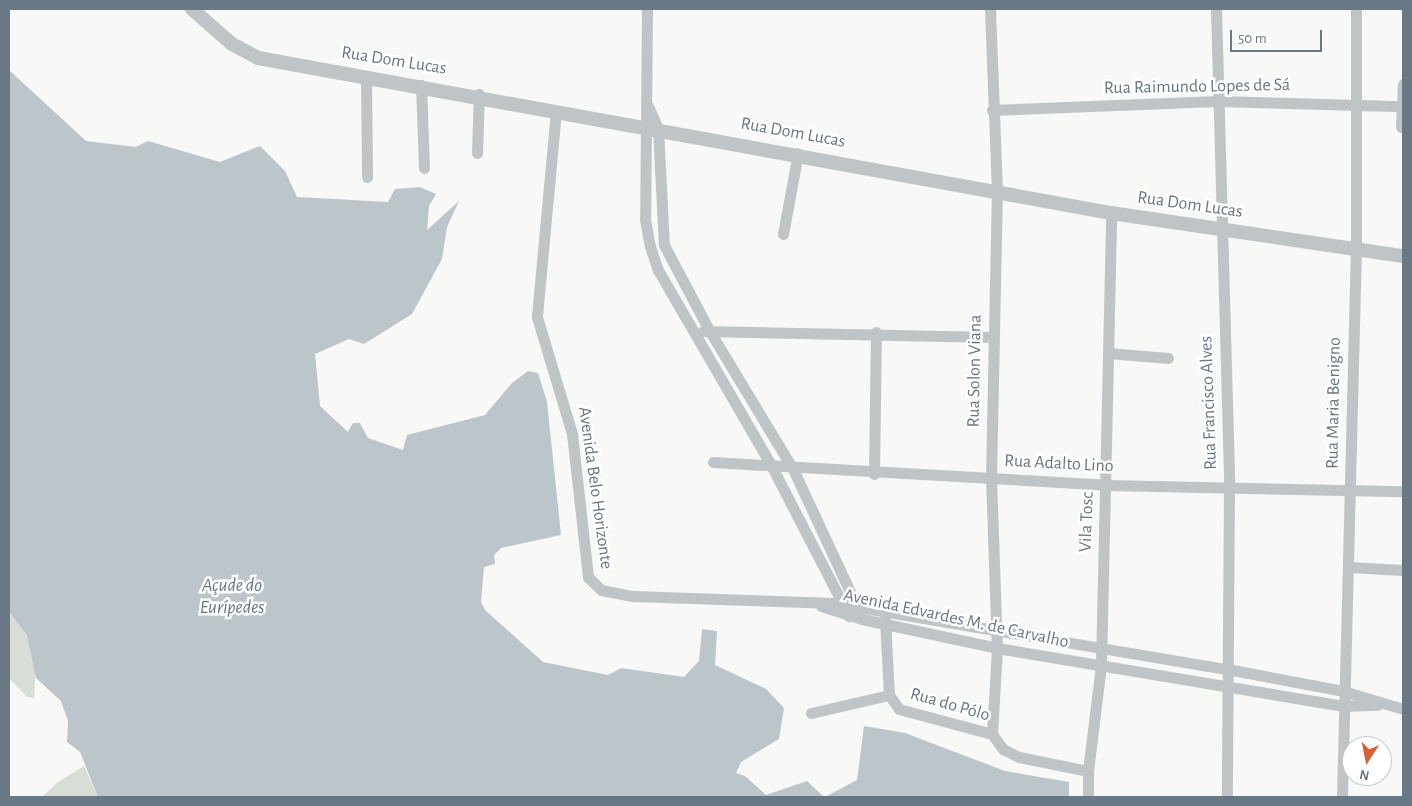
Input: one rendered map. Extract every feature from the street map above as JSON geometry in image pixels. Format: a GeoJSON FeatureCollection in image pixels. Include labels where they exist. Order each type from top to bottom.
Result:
{"type":"FeatureCollection","features":[{"type":"Feature","properties":{"kind":"street","name":"Rua Dom Lucas"},"geometry":{"type":"LineString","coordinates":[[192,9],[244,53],[366,76],[479,94],[556,111],[798,153],[1111,213],[1356,246],[1403,256]]}},
{"type":"Feature","properties":{"kind":"street"},"geometry":{"type":"LineString","coordinates":[[647,9],[648,106],[652,127],[664,245],[709,330],[793,469],[862,620]]}},
{"type":"Feature","properties":{"kind":"street","name":"Rua Solon Viana"},"geometry":{"type":"LineString","coordinates":[[990,9],[992,110],[997,190],[991,478],[998,648],[992,734]]}},
{"type":"Feature","properties":{"kind":"street","name":"Rua Francisco Alves"},"geometry":{"type":"LineString","coordinates":[[1216,9],[1229,488],[1227,797]]}},
{"type":"Feature","properties":{"kind":"street","name":"Rua Maria Benigno"},"geometry":{"type":"LineString","coordinates":[[1342,797],[1342,706],[1348,567],[1356,246],[1356,9]]}},
{"type":"Feature","properties":{"kind":"street"},"geometry":{"type":"LineString","coordinates":[[366,76],[367,176]]}},
{"type":"Feature","properties":{"kind":"street"},"geometry":{"type":"LineString","coordinates":[[422,84],[424,168]]}},
{"type":"Feature","properties":{"kind":"street"},"geometry":{"type":"LineString","coordinates":[[1401,127],[1403,84]]}},
{"type":"Feature","properties":{"kind":"street"},"geometry":{"type":"LineString","coordinates":[[477,153],[479,94]]}},
{"type":"Feature","properties":{"kind":"street","name":"Rua Raimundo Lopes de Sá"},"geometry":{"type":"LineString","coordinates":[[992,110],[1218,101],[1402,106]]}},
{"type":"Feature","properties":{"kind":"street","name":"Avenida Belo Horizonte"},"geometry":{"type":"LineString","coordinates":[[556,111],[537,316],[572,434],[588,576],[609,594],[821,606]]}},
{"type":"Feature","properties":{"kind":"street"},"geometry":{"type":"LineString","coordinates":[[652,127],[645,219],[650,246],[658,270],[696,333],[740,418],[772,467],[849,616]]}},
{"type":"Feature","properties":{"kind":"street"},"geometry":{"type":"LineString","coordinates":[[783,234],[798,153]]}},
{"type":"Feature","properties":{"kind":"street","name":"Vila Tosc"},"geometry":{"type":"LineString","coordinates":[[1088,771],[1101,665],[1111,213]]}},
{"type":"Feature","properties":{"kind":"street"},"geometry":{"type":"LineString","coordinates":[[650,246],[664,245]]}},
{"type":"Feature","properties":{"kind":"street"},"geometry":{"type":"LineString","coordinates":[[696,333],[709,330],[876,332],[994,337]]}},
{"type":"Feature","properties":{"kind":"street"},"geometry":{"type":"LineString","coordinates":[[874,474],[876,332]]}},
{"type":"Feature","properties":{"kind":"street"},"geometry":{"type":"LineString","coordinates":[[1108,353],[1168,358]]}},
{"type":"Feature","properties":{"kind":"street"},"geometry":{"type":"LineString","coordinates":[[740,418],[756,410]]}},
{"type":"Feature","properties":{"kind":"street","name":"Rua Adalto Lino"},"geometry":{"type":"LineString","coordinates":[[713,462],[874,474],[991,478],[1106,485],[1403,491]]}},
{"type":"Feature","properties":{"kind":"street"},"geometry":{"type":"LineString","coordinates":[[1348,567],[1403,570]]}},
{"type":"Feature","properties":{"kind":"street","name":"Avenida Edvardes M. de Carvalho"},"geometry":{"type":"LineString","coordinates":[[821,606],[857,606],[1101,650],[1227,669],[1343,691],[1403,709]]}},
{"type":"Feature","properties":{"kind":"street","name":"Avenida Edvardes M. de Carvalho"},"geometry":{"type":"LineString","coordinates":[[821,606],[862,620],[998,648],[1227,684],[1342,706],[1387,705]]}},
{"type":"Feature","properties":{"kind":"street","name":"Rua do Pólo"},"geometry":{"type":"LineString","coordinates":[[882,610],[886,624],[889,695],[906,713],[992,734],[1009,754],[1088,771]]}},
{"type":"Feature","properties":{"kind":"street"},"geometry":{"type":"LineString","coordinates":[[811,713],[889,695]]}},
{"type":"Feature","properties":{"kind":"street"},"geometry":{"type":"LineString","coordinates":[[1088,771],[1088,797]]}},
{"type":"Feature","properties":{"kind":"shaded area"},"geometry":{"type":"Polygon","coordinates":[[[9,612],[27,635],[36,665],[34,698],[27,697],[9,678],[9,612]]]}},
{"type":"Feature","properties":{"kind":"shaded area"},"geometry":{"type":"Polygon","coordinates":[[[84,766],[98,797],[42,797],[58,782],[84,766]]]}},
{"type":"Feature","properties":{"kind":"water","name":"Açude do Eurípedes"},"geometry":{"type":"Polygon","coordinates":[[[9,70],[86,141],[136,147],[148,141],[220,162],[260,146],[285,171],[297,197],[388,202],[395,189],[420,187],[436,194],[429,206],[427,230],[459,201],[447,227],[442,259],[412,314],[364,344],[349,339],[315,354],[320,406],[348,432],[353,423],[360,423],[368,438],[403,450],[407,435],[485,415],[512,383],[528,371],[538,373],[547,402],[561,535],[501,548],[494,555],[495,564],[484,567],[481,602],[485,610],[543,662],[608,675],[621,668],[684,677],[699,661],[702,629],[717,631],[715,665],[766,689],[784,708],[779,739],[741,762],[736,773],[745,776],[766,795],[807,781],[824,797],[98,797],[80,752],[67,742],[68,721],[61,701],[36,678],[27,635],[9,612],[9,70]]]}},
{"type":"Feature","properties":{"kind":"water"},"geometry":{"type":"Polygon","coordinates":[[[864,726],[905,733],[1005,771],[1069,782],[1069,797],[825,797],[857,780],[864,726]]]}}]}
